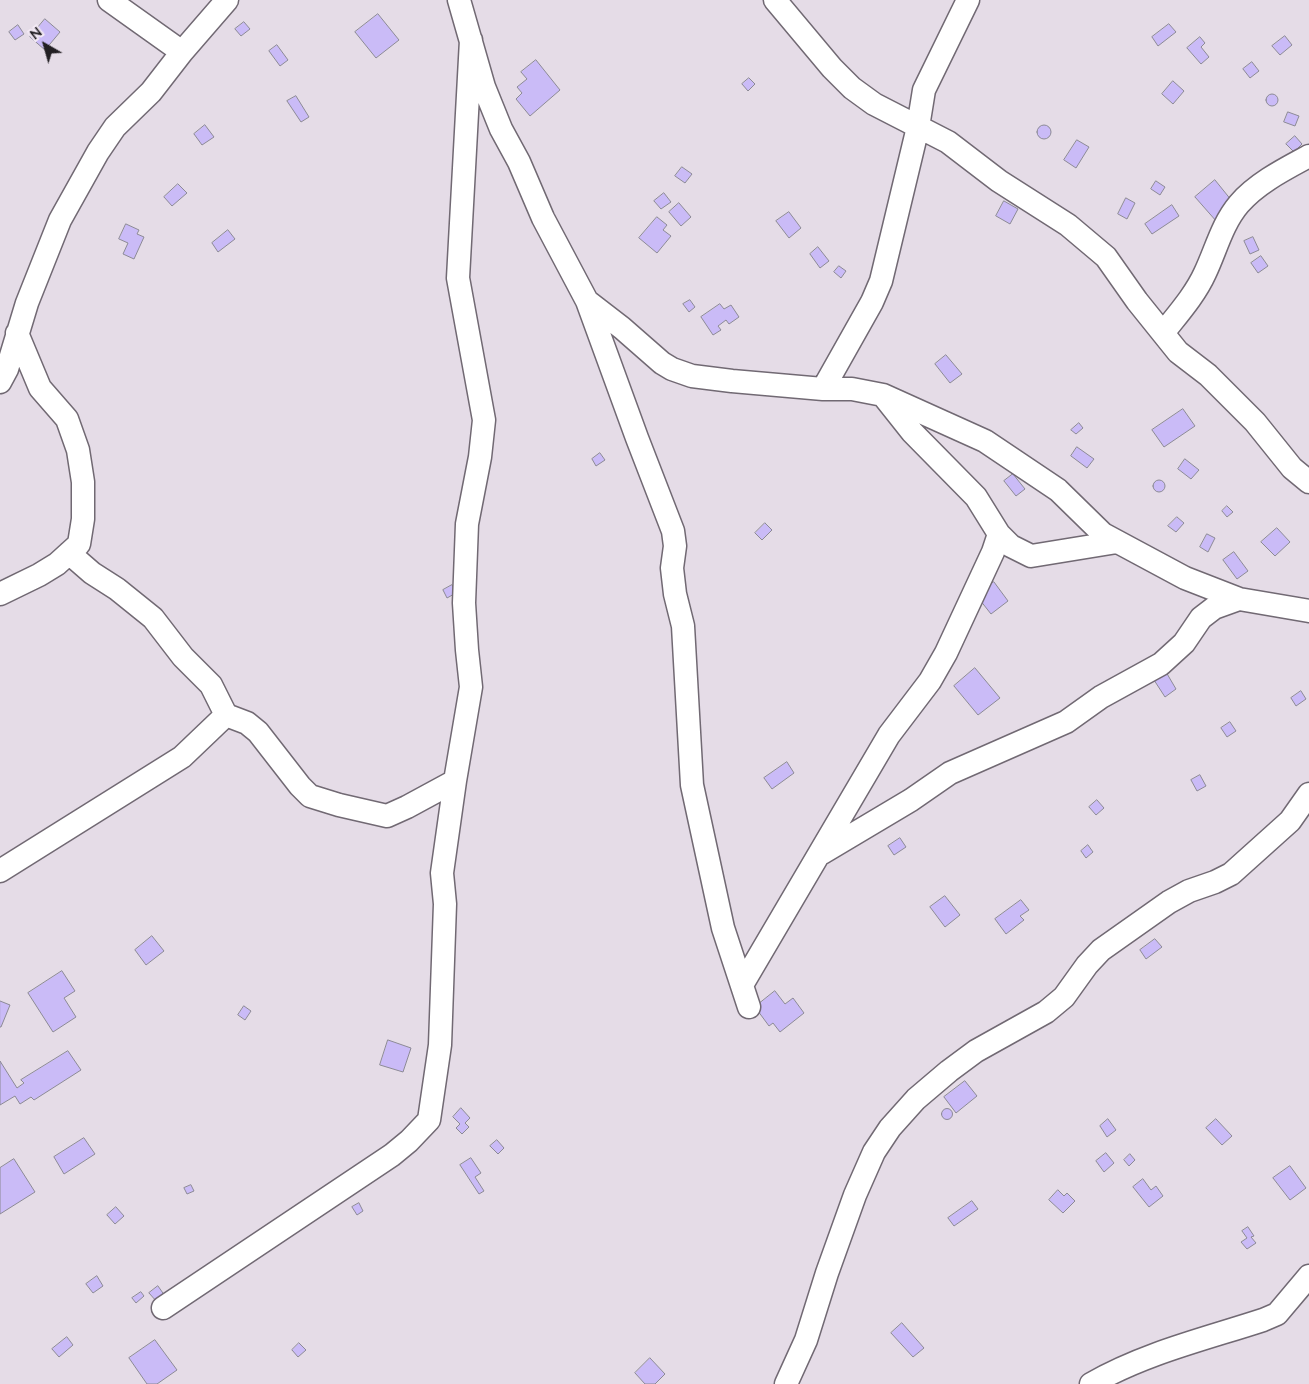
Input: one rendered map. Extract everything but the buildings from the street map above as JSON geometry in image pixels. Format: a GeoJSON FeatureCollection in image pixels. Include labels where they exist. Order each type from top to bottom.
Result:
{"type":"FeatureCollection","features":[{"type":"Feature","properties":{"kind":"street"},"geometry":{"type":"LineString","coordinates":[[109,0],[182,52]]}},
{"type":"Feature","properties":{"kind":"street"},"geometry":{"type":"LineString","coordinates":[[0,382],[7,369],[27,303],[60,220],[98,152],[115,126],[151,92],[182,52],[227,0]]}},
{"type":"Feature","properties":{"kind":"street"},"geometry":{"type":"LineString","coordinates":[[459,0],[484,87],[501,129],[519,162],[543,218],[587,301],[673,531],[675,546],[672,568],[683,626],[692,785],[723,928],[749,1007]]}},
{"type":"Feature","properties":{"kind":"street"},"geometry":{"type":"LineString","coordinates":[[775,0],[832,68],[852,88],[874,104],[948,142],[999,181],[1068,225],[1106,257],[1178,352],[1208,374],[1248,416],[1292,468],[1309,482]]}},
{"type":"Feature","properties":{"kind":"street"},"geometry":{"type":"LineString","coordinates":[[823,389],[872,302],[881,281],[918,127],[924,90],[968,0]]}},
{"type":"Feature","properties":{"kind":"street"},"geometry":{"type":"LineString","coordinates":[[163,1308],[392,1154],[409,1141],[429,1120],[440,1045],[445,904],[442,873],[471,687],[464,602],[467,524],[480,457],[484,420],[458,278],[471,40]]}},
{"type":"Feature","properties":{"kind":"street"},"geometry":{"type":"LineString","coordinates":[[1163,333],[1195,292],[1206,272],[1226,223],[1240,204],[1266,181],[1309,156]]}},
{"type":"Feature","properties":{"kind":"street"},"geometry":{"type":"LineString","coordinates":[[587,301],[672,369],[692,376],[823,389],[852,389],[883,395],[985,440],[1058,490],[1103,534],[1185,578],[1239,599],[1309,611]]}},
{"type":"Feature","properties":{"kind":"street"},"geometry":{"type":"LineString","coordinates":[[0,594],[39,576],[70,553],[78,544],[83,519],[83,482],[78,450],[67,419],[40,388],[17,333]]}},
{"type":"Feature","properties":{"kind":"street"},"geometry":{"type":"LineString","coordinates":[[883,395],[912,432],[976,497],[999,534],[1011,546],[1030,556],[1117,542]]}},
{"type":"Feature","properties":{"kind":"street"},"geometry":{"type":"LineString","coordinates":[[742,984],[889,735],[930,681],[946,654],[993,552],[999,534]]}},
{"type":"Feature","properties":{"kind":"street"},"geometry":{"type":"LineString","coordinates":[[70,553],[92,573],[117,589],[153,618],[183,657],[211,685],[226,715],[247,723],[258,732],[310,796],[387,816],[455,781]]}},
{"type":"Feature","properties":{"kind":"street"},"geometry":{"type":"LineString","coordinates":[[818,855],[911,800],[950,773],[1066,722],[1101,697],[1162,664],[1184,643],[1201,618],[1214,608],[1239,599]]}},
{"type":"Feature","properties":{"kind":"street"},"geometry":{"type":"LineString","coordinates":[[0,871],[182,757],[226,715]]}},
{"type":"Feature","properties":{"kind":"street"},"geometry":{"type":"LineString","coordinates":[[786,1384],[806,1340],[827,1273],[855,1195],[874,1152],[890,1128],[916,1099],[949,1071],[976,1051],[1039,1017],[1064,997],[1086,965],[1101,950],[1169,902],[1188,891],[1215,882],[1231,874],[1290,821],[1309,794]]}},
{"type":"Feature","properties":{"kind":"street"},"geometry":{"type":"LineString","coordinates":[[1091,1384],[1113,1371],[1154,1354],[1277,1314],[1309,1276]]}}]}
